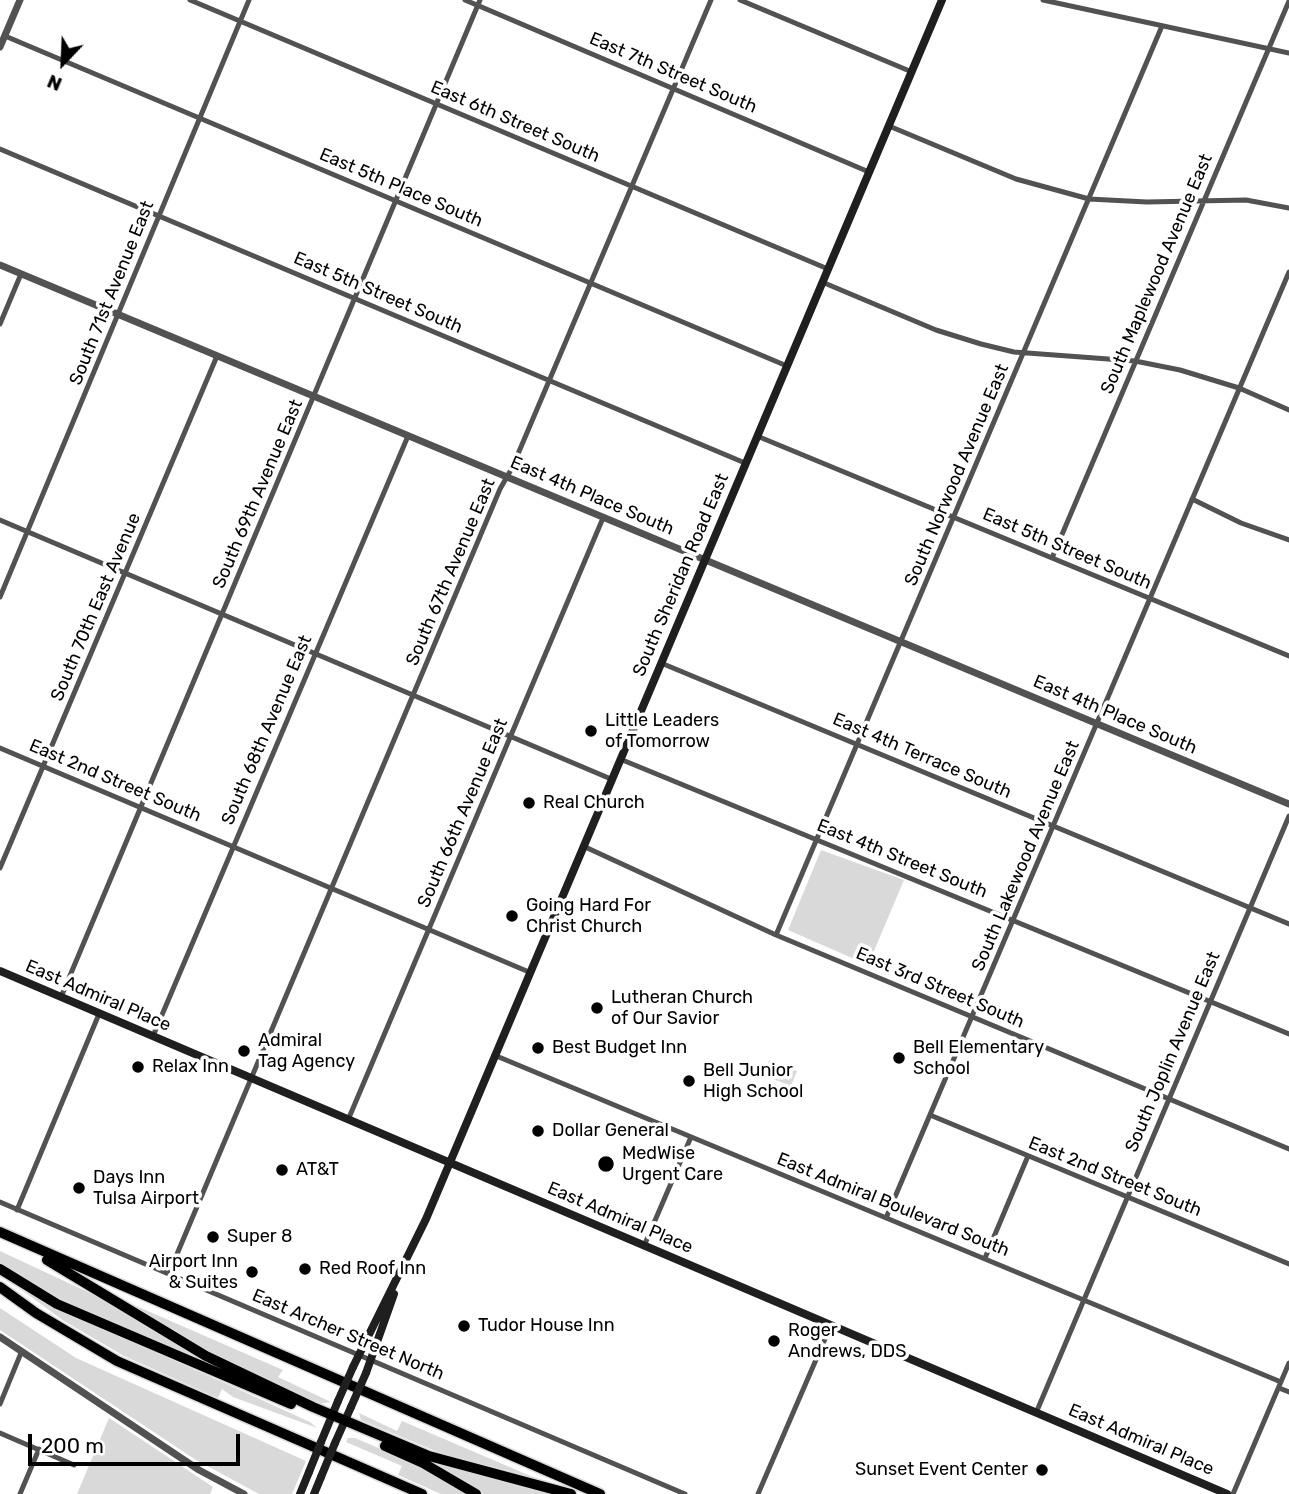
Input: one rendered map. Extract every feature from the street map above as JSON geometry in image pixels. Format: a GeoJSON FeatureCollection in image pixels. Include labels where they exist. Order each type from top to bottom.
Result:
{"type":"FeatureCollection","features":[{"type":"Feature","properties":{"kind":"highway"},"geometry":{"type":"LineString","coordinates":[[0,1232],[600,1494]]}},
{"type":"Feature","properties":{"kind":"highway"},"geometry":{"type":"LineString","coordinates":[[14,1239],[206,1356],[423,1463],[476,1494]]}},
{"type":"Feature","properties":{"kind":"highway"},"geometry":{"type":"LineString","coordinates":[[0,1269],[57,1304],[331,1418]]}},
{"type":"Feature","properties":{"kind":"highway"},"geometry":{"type":"LineString","coordinates":[[0,1287],[36,1313],[117,1361],[422,1494]]}},
{"type":"Feature","properties":{"kind":"highway"},"geometry":{"type":"LineString","coordinates":[[343,1424],[451,1463],[571,1494]]}},
{"type":"Feature","properties":{"kind":"main road","name":"South Sheridan Road East"},"geometry":{"type":"LineString","coordinates":[[397,1281],[450,1162],[942,0]]}},
{"type":"Feature","properties":{"kind":"main road","name":"East Admiral Place"},"geometry":{"type":"LineString","coordinates":[[0,971],[1227,1494]]}},
{"type":"Feature","properties":{"kind":"main road"},"geometry":{"type":"LineString","coordinates":[[300,1494],[358,1354],[397,1281]]}},
{"type":"Feature","properties":{"kind":"main road"},"geometry":{"type":"LineString","coordinates":[[314,1494],[366,1373],[397,1281]]}},
{"type":"Feature","properties":{"kind":"street"},"geometry":{"type":"LineString","coordinates":[[0,47],[20,0]]}},
{"type":"Feature","properties":{"kind":"street","name":"East 6th Street South"},"geometry":{"type":"LineString","coordinates":[[191,0],[828,269]]}},
{"type":"Feature","properties":{"kind":"street","name":"South 71st Avenue East"},"geometry":{"type":"LineString","coordinates":[[0,597],[249,0]]}},
{"type":"Feature","properties":{"kind":"street","name":"East 7th Street South"},"geometry":{"type":"LineString","coordinates":[[465,0],[479,3],[869,172]]}},
{"type":"Feature","properties":{"kind":"street","name":"South 67th Avenue East"},"geometry":{"type":"LineString","coordinates":[[169,1273],[331,887],[711,0]]}},
{"type":"Feature","properties":{"kind":"street"},"geometry":{"type":"LineString","coordinates":[[740,0],[912,72]]}},
{"type":"Feature","properties":{"kind":"street"},"geometry":{"type":"LineString","coordinates":[[1042,0],[1289,53]]}},
{"type":"Feature","properties":{"kind":"street","name":"South Maplewood Avenue East"},"geometry":{"type":"LineString","coordinates":[[1052,558],[1289,1]]}},
{"type":"Feature","properties":{"kind":"street","name":"South 69th Avenue East"},"geometry":{"type":"LineString","coordinates":[[61,997],[479,3]]}},
{"type":"Feature","properties":{"kind":"street","name":"South Norwood Avenue East"},"geometry":{"type":"LineString","coordinates":[[776,935],[1162,26]]}},
{"type":"Feature","properties":{"kind":"street","name":"East 5th Place South"},"geometry":{"type":"LineString","coordinates":[[5,36],[786,366]]}},
{"type":"Feature","properties":{"kind":"street"},"geometry":{"type":"LineString","coordinates":[[889,126],[1016,180],[1089,199],[1147,202],[1246,200],[1289,208]]}},
{"type":"Feature","properties":{"kind":"street","name":"East 5th Street South"},"geometry":{"type":"LineString","coordinates":[[0,149],[745,463]]}},
{"type":"Feature","properties":{"kind":"street","name":"East 4th Place South"},"geometry":{"type":"LineString","coordinates":[[0,265],[1289,804]]}},
{"type":"Feature","properties":{"kind":"street","name":"South Lakewood Avenue East"},"geometry":{"type":"LineString","coordinates":[[886,1218],[1289,272]]}},
{"type":"Feature","properties":{"kind":"street"},"geometry":{"type":"LineString","coordinates":[[0,324],[21,274]]}},
{"type":"Feature","properties":{"kind":"street"},"geometry":{"type":"LineString","coordinates":[[822,282],[936,330],[1003,350],[1135,361],[1239,388],[1289,410]]}},
{"type":"Feature","properties":{"kind":"street","name":"South 70th East Avenue"},"geometry":{"type":"LineString","coordinates":[[0,868],[217,356]]}},
{"type":"Feature","properties":{"kind":"street","name":"South 68th Avenue East"},"geometry":{"type":"LineString","coordinates":[[152,1036],[408,436]]}},
{"type":"Feature","properties":{"kind":"street","name":"East 5th Street South"},"geometry":{"type":"LineString","coordinates":[[757,436],[1289,656]]}},
{"type":"Feature","properties":{"kind":"street"},"geometry":{"type":"LineString","coordinates":[[1192,499],[1241,523],[1289,540]]}},
{"type":"Feature","properties":{"kind":"street","name":"South 66th Avenue East"},"geometry":{"type":"LineString","coordinates":[[348,1120],[603,519]]}},
{"type":"Feature","properties":{"kind":"street"},"geometry":{"type":"LineString","coordinates":[[0,520],[611,779]]}},
{"type":"Feature","properties":{"kind":"street","name":"East 4th Terrace South"},"geometry":{"type":"LineString","coordinates":[[661,663],[1289,923]]}},
{"type":"Feature","properties":{"kind":"street","name":"East 2nd Street South"},"geometry":{"type":"LineString","coordinates":[[0,748],[529,972]]}},
{"type":"Feature","properties":{"kind":"street","name":"East 4th Street South"},"geometry":{"type":"LineString","coordinates":[[620,759],[1289,1034]]}},
{"type":"Feature","properties":{"kind":"street","name":"South Joplin Avenue East"},"geometry":{"type":"LineString","coordinates":[[1036,1413],[1289,816]]}},
{"type":"Feature","properties":{"kind":"street","name":"East 3rd Street South"},"geometry":{"type":"LineString","coordinates":[[583,846],[776,935],[1289,1149]]}},
{"type":"Feature","properties":{"kind":"street"},"geometry":{"type":"LineString","coordinates":[[17,1210],[99,1014]]}},
{"type":"Feature","properties":{"kind":"street","name":"East Admiral Boulevard South"},"geometry":{"type":"LineString","coordinates":[[494,1055],[1083,1299],[1280,1385],[1289,1392]]}},
{"type":"Feature","properties":{"kind":"street","name":"East 2nd Street South"},"geometry":{"type":"LineString","coordinates":[[930,1115],[1289,1264]]}},
{"type":"Feature","properties":{"kind":"street"},"geometry":{"type":"LineString","coordinates":[[644,1246],[691,1137]]}},
{"type":"Feature","properties":{"kind":"street"},"geometry":{"type":"LineString","coordinates":[[985,1258],[1028,1156]]}},
{"type":"Feature","properties":{"kind":"street","name":"East Archer Street North"},"geometry":{"type":"LineString","coordinates":[[0,1202],[685,1494]]}},
{"type":"Feature","properties":{"kind":"street"},"geometry":{"type":"LineString","coordinates":[[758,1494],[831,1325]]}},
{"type":"Feature","properties":{"kind":"street"},"geometry":{"type":"LineString","coordinates":[[0,1338],[200,1470],[244,1494]]}},
{"type":"Feature","properties":{"kind":"street"},"geometry":{"type":"LineString","coordinates":[[0,1404],[21,1353]]}},
{"type":"Feature","properties":{"kind":"street"},"geometry":{"type":"LineString","coordinates":[[1233,1494],[1289,1363]]}},
{"type":"Feature","properties":{"kind":"street"},"geometry":{"type":"LineString","coordinates":[[0,1433],[74,1465]]}},
{"type":"Feature","properties":{"kind":"street"},"geometry":{"type":"LineString","coordinates":[[20,1494],[39,1449]]}},
{"type":"Feature","properties":{"kind":"shaded area"},"geometry":{"type":"Polygon","coordinates":[[[821,850],[904,880],[868,965],[788,930],[821,850]]]}},
{"type":"Feature","properties":{"kind":"shaded area"},"geometry":{"type":"Polygon","coordinates":[[[769,1060],[797,1071],[791,1086],[763,1075],[769,1060]]]}},
{"type":"Feature","properties":{"kind":"shaded area"},"geometry":{"type":"Polygon","coordinates":[[[0,1251],[107,1301],[203,1360],[201,1363],[60,1300],[0,1265],[0,1251]]]}},
{"type":"Feature","properties":{"kind":"shaded area"},"geometry":{"type":"Polygon","coordinates":[[[0,1274],[74,1317],[238,1389],[310,1422],[317,1428],[233,1397],[222,1389],[218,1398],[124,1356],[64,1321],[0,1274]]]}},
{"type":"Feature","properties":{"kind":"shaded area"},"geometry":{"type":"Polygon","coordinates":[[[127,1302],[283,1370],[278,1377],[331,1402],[319,1404],[234,1367],[127,1302]]]}},
{"type":"Feature","properties":{"kind":"shaded area"},"geometry":{"type":"Polygon","coordinates":[[[0,1308],[76,1358],[306,1461],[292,1494],[259,1494],[196,1460],[0,1330],[0,1308]]]}},
{"type":"Feature","properties":{"kind":"shaded area"},"geometry":{"type":"Polygon","coordinates":[[[359,1413],[397,1431],[402,1421],[540,1480],[539,1484],[450,1457],[361,1420],[359,1413]]]}},
{"type":"Feature","properties":{"kind":"shaded area"},"geometry":{"type":"Polygon","coordinates":[[[109,1418],[213,1487],[210,1494],[77,1494],[109,1418]]]}},
{"type":"Feature","properties":{"kind":"shaded area"},"geometry":{"type":"Polygon","coordinates":[[[348,1438],[355,1438],[404,1459],[466,1494],[441,1494],[398,1475],[402,1466],[346,1442],[348,1438]]]}},
{"type":"Feature","properties":{"kind":"shaded area"},"geometry":{"type":"Polygon","coordinates":[[[436,1462],[548,1494],[484,1494],[432,1464],[436,1462]]]}},
{"type":"Feature","properties":{"kind":"place","name":"Little Leaders of Tomorrow"},"geometry":{"type":"Point","coordinates":[591,731]}},
{"type":"Feature","properties":{"kind":"place","name":"Real Church"},"geometry":{"type":"Point","coordinates":[529,803]}},
{"type":"Feature","properties":{"kind":"place","name":"Going Hard For Christ Church"},"geometry":{"type":"Point","coordinates":[512,916]}},
{"type":"Feature","properties":{"kind":"place","name":"Lutheran Church of Our Savior"},"geometry":{"type":"Point","coordinates":[597,1008]}},
{"type":"Feature","properties":{"kind":"place","name":"Best Budget Inn"},"geometry":{"type":"Point","coordinates":[538,1048]}},
{"type":"Feature","properties":{"kind":"place","name":"Admiral Tag Agency"},"geometry":{"type":"Point","coordinates":[244,1051]}},
{"type":"Feature","properties":{"kind":"place","name":"Bell Elementary School"},"geometry":{"type":"Point","coordinates":[899,1058]}},
{"type":"Feature","properties":{"kind":"place","name":"Relax Inn"},"geometry":{"type":"Point","coordinates":[138,1067]}},
{"type":"Feature","properties":{"kind":"place","name":"Bell Junior High School"},"geometry":{"type":"Point","coordinates":[689,1081]}},
{"type":"Feature","properties":{"kind":"place","name":"Dollar General"},"geometry":{"type":"Point","coordinates":[538,1131]}},
{"type":"Feature","properties":{"kind":"place","name":"MedWise Urgent Care"},"geometry":{"type":"Point","coordinates":[606,1164]}},
{"type":"Feature","properties":{"kind":"place","name":"AT&T"},"geometry":{"type":"Point","coordinates":[282,1170]}},
{"type":"Feature","properties":{"kind":"place","name":"Days Inn Tulsa Airport"},"geometry":{"type":"Point","coordinates":[79,1188]}},
{"type":"Feature","properties":{"kind":"place","name":"Super 8"},"geometry":{"type":"Point","coordinates":[213,1237]}},
{"type":"Feature","properties":{"kind":"place","name":"Red Roof Inn"},"geometry":{"type":"Point","coordinates":[305,1269]}},
{"type":"Feature","properties":{"kind":"place","name":"Airport Inn & Suites"},"geometry":{"type":"Point","coordinates":[252,1272]}},
{"type":"Feature","properties":{"kind":"place","name":"Tudor House Inn"},"geometry":{"type":"Point","coordinates":[464,1326]}},
{"type":"Feature","properties":{"kind":"place","name":"Roger Andrews, DDS"},"geometry":{"type":"Point","coordinates":[774,1341]}},
{"type":"Feature","properties":{"kind":"place","name":"Sunset Event Center"},"geometry":{"type":"Point","coordinates":[1042,1470]}}]}
